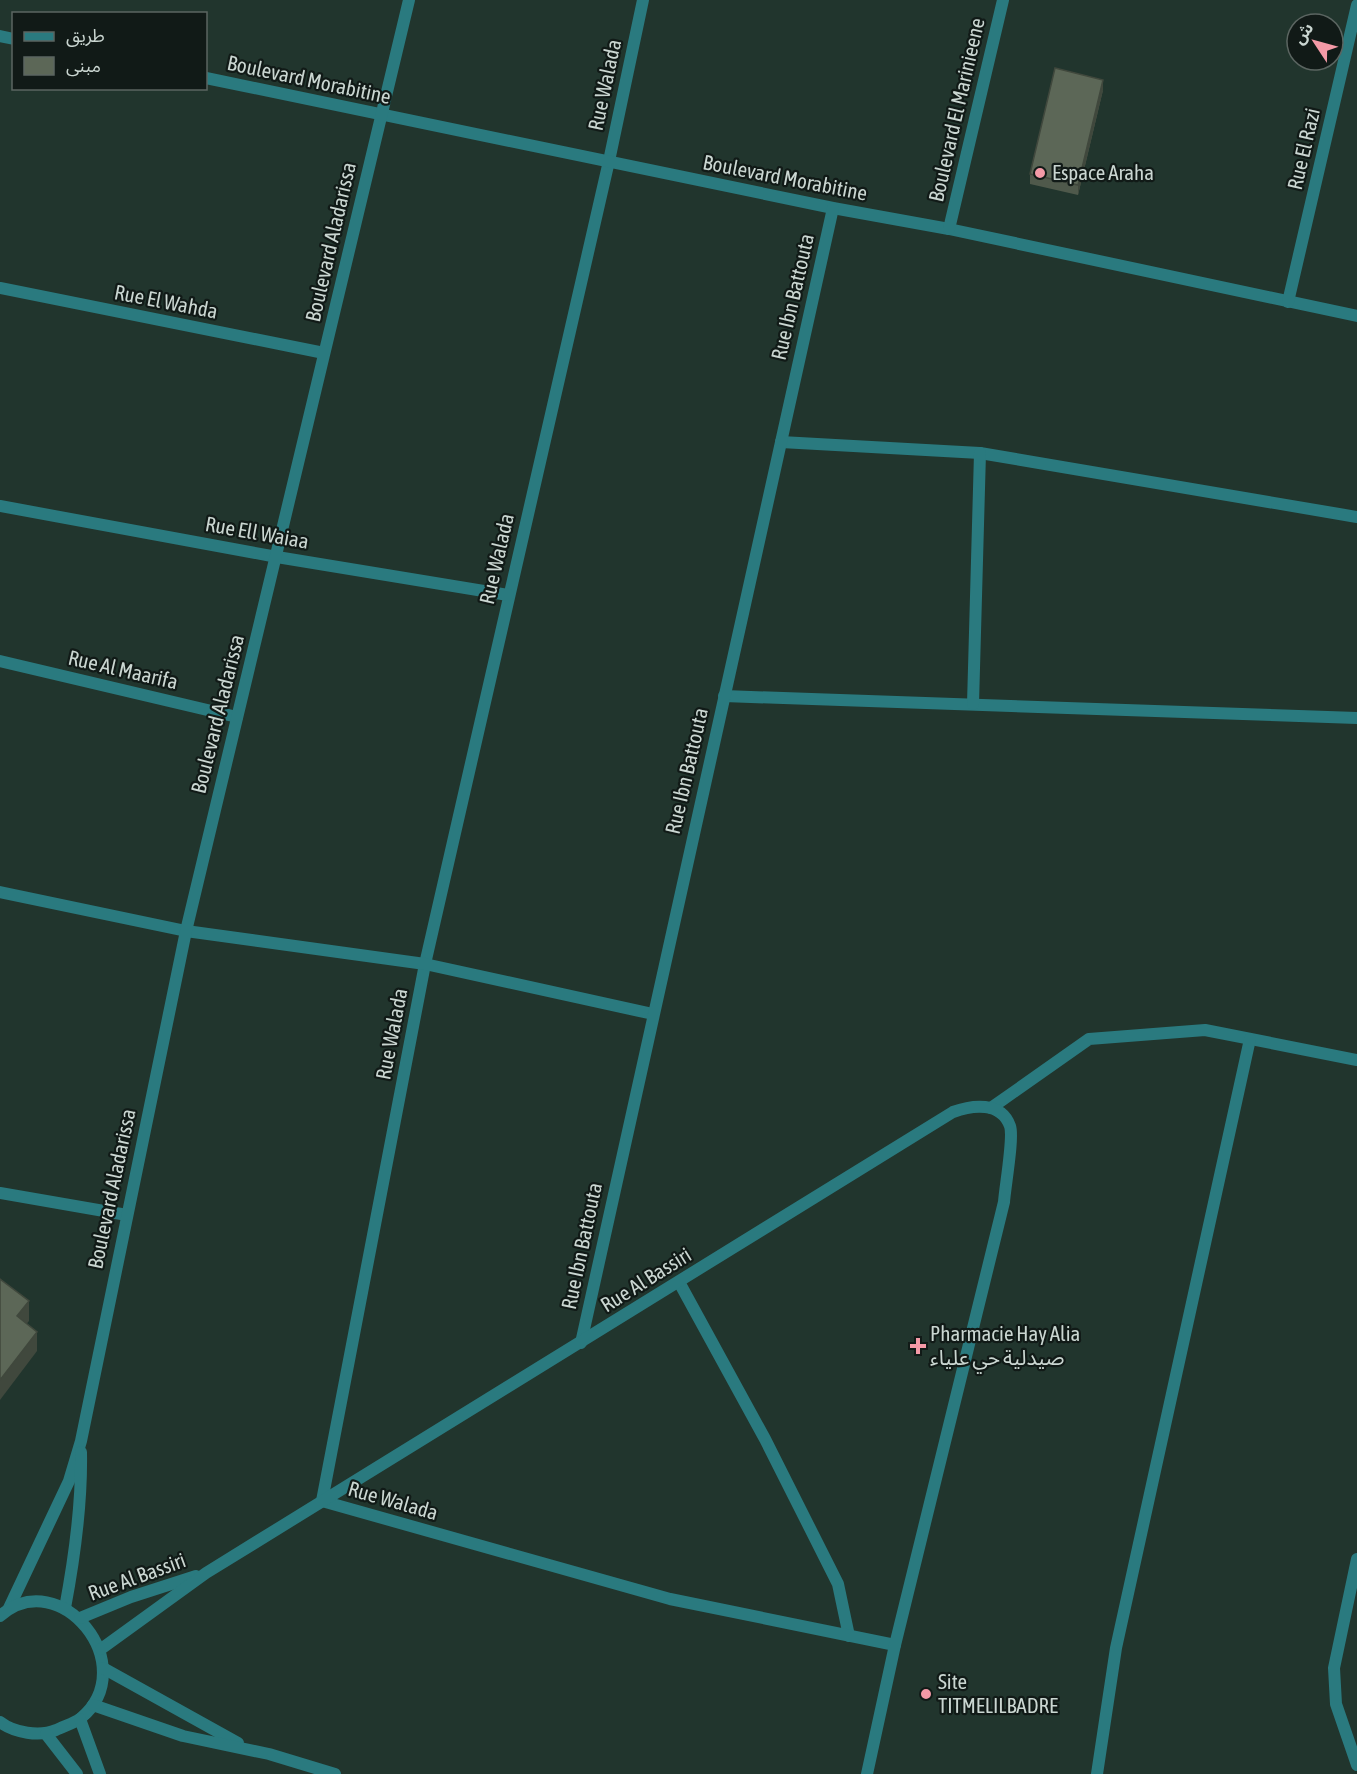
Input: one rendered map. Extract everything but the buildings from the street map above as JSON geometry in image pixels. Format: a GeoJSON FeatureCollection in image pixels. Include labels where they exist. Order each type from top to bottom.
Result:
{"type":"FeatureCollection","features":[{"type":"Feature","properties":{"kind":"street","name":"Boulevard Aladarissa"},"geometry":{"type":"LineString","coordinates":[[4,1612],[64,1491],[81,1441],[186,931],[409,0]]}},
{"type":"Feature","properties":{"kind":"street","name":"Rue Walada"},"geometry":{"type":"LineString","coordinates":[[643,0],[609,161],[425,964],[322,1501],[670,1599],[895,1645]]}},
{"type":"Feature","properties":{"kind":"street","name":"Boulevard El Marinieene"},"geometry":{"type":"LineString","coordinates":[[949,229],[1003,0]]}},
{"type":"Feature","properties":{"kind":"street","name":"Rue El Razi"},"geometry":{"type":"LineString","coordinates":[[1288,302],[1357,5]]}},
{"type":"Feature","properties":{"kind":"street","name":"Boulevard Morabitine"},"geometry":{"type":"LineString","coordinates":[[207,78],[833,208],[949,229],[1357,316]]}},
{"type":"Feature","properties":{"kind":"street","name":"Rue Ibn Battouta"},"geometry":{"type":"LineString","coordinates":[[581,1343],[833,208]]}},
{"type":"Feature","properties":{"kind":"street","name":"Rue El Wahda"},"geometry":{"type":"LineString","coordinates":[[0,288],[324,353]]}},
{"type":"Feature","properties":{"kind":"street"},"geometry":{"type":"LineString","coordinates":[[781,442],[980,453],[1357,517]]}},
{"type":"Feature","properties":{"kind":"street"},"geometry":{"type":"LineString","coordinates":[[973,704],[980,453]]}},
{"type":"Feature","properties":{"kind":"street","name":"Rue Ell Waiaa"},"geometry":{"type":"LineString","coordinates":[[0,506],[277,557],[508,595]]}},
{"type":"Feature","properties":{"kind":"street","name":"Rue Al Maarifa"},"geometry":{"type":"LineString","coordinates":[[0,661],[237,717]]}},
{"type":"Feature","properties":{"kind":"street"},"geometry":{"type":"LineString","coordinates":[[724,696],[1357,718]]}},
{"type":"Feature","properties":{"kind":"street"},"geometry":{"type":"LineString","coordinates":[[0,892],[186,931],[425,964],[653,1014]]}},
{"type":"Feature","properties":{"kind":"street"},"geometry":{"type":"LineString","coordinates":[[867,1774],[895,1645],[1004,1202],[1011,1128],[1004,1115],[991,1108],[1089,1040],[1204,1030],[1357,1060]]}},
{"type":"Feature","properties":{"kind":"street"},"geometry":{"type":"LineString","coordinates":[[1097,1774],[1116,1648],[1250,1039]]}},
{"type":"Feature","properties":{"kind":"street","name":"Rue Al Bassiri"},"geometry":{"type":"LineString","coordinates":[[100,1649],[206,1573],[953,1112],[972,1105],[991,1108]]}},
{"type":"Feature","properties":{"kind":"street"},"geometry":{"type":"LineString","coordinates":[[0,1193],[127,1215]]}},
{"type":"Feature","properties":{"kind":"street"},"geometry":{"type":"LineString","coordinates":[[679,1282],[765,1439],[838,1584],[849,1635]]}},
{"type":"Feature","properties":{"kind":"street","name":"Boulevard Aladarissa"},"geometry":{"type":"LineString","coordinates":[[65,1608],[77,1549],[82,1502],[81,1441]]}},
{"type":"Feature","properties":{"kind":"street"},"geometry":{"type":"LineString","coordinates":[[1357,1559],[1334,1668],[1336,1704],[1357,1765]]}},
{"type":"Feature","properties":{"kind":"street","name":"Rue Al Bassiri"},"geometry":{"type":"LineString","coordinates":[[80,1618],[131,1597],[206,1573]]}},
{"type":"Feature","properties":{"kind":"street"},"geometry":{"type":"LineString","coordinates":[[0,1722],[9,1729],[46,1734],[80,1719],[93,1705],[101,1687],[103,1668],[100,1649],[80,1618],[65,1608],[37,1602],[4,1612]]}},
{"type":"Feature","properties":{"kind":"street"},"geometry":{"type":"LineString","coordinates":[[103,1668],[249,1750]]}},
{"type":"Feature","properties":{"kind":"street"},"geometry":{"type":"LineString","coordinates":[[93,1705],[183,1736],[249,1750],[336,1774]]}},
{"type":"Feature","properties":{"kind":"street"},"geometry":{"type":"LineString","coordinates":[[80,1719],[100,1774]]}},
{"type":"Feature","properties":{"kind":"street"},"geometry":{"type":"LineString","coordinates":[[46,1734],[78,1774]]}},
{"type":"Feature","properties":{"kind":"place","name":"Espace Araha"},"geometry":{"type":"Point","coordinates":[1040,173]}},
{"type":"Feature","properties":{"kind":"place","name":"Pharmacie Hay Alia صيدلية حي علياء"},"geometry":{"type":"Point","coordinates":[918,1346]}},
{"type":"Feature","properties":{"kind":"place","name":"Site TITMELILBADRE"},"geometry":{"type":"Point","coordinates":[926,1694]}}]}
